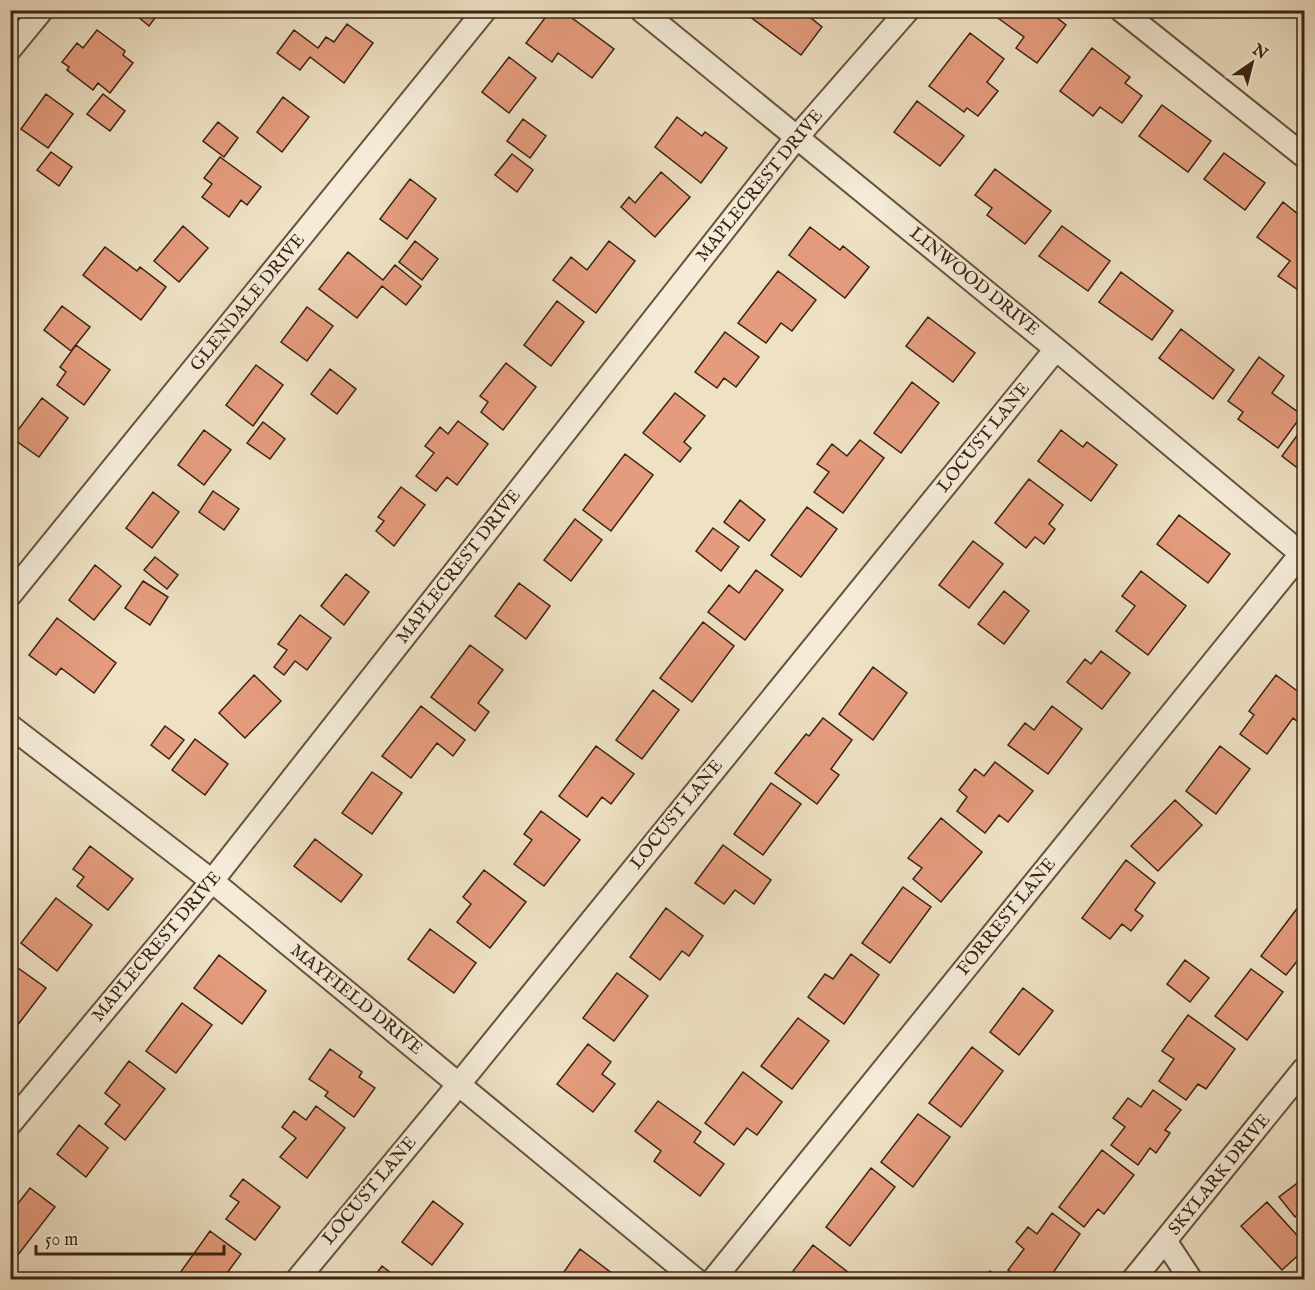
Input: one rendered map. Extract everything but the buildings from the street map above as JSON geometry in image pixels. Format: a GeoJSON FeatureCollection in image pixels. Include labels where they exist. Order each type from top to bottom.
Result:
{"type":"FeatureCollection","features":[{"type":"Feature","properties":{"kind":"street"},"geometry":{"type":"LineString","coordinates":[[10,50],[19,23],[42,10]]}},
{"type":"Feature","properties":{"kind":"street","name":"GLENDALE DRIVE"},"geometry":{"type":"LineString","coordinates":[[10,595],[485,10]]}},
{"type":"Feature","properties":{"kind":"street","name":"LINWOOD DRIVE"},"geometry":{"type":"LineString","coordinates":[[641,10],[1056,349],[1303,555]]}},
{"type":"Feature","properties":{"kind":"street","name":"MAPLECREST DRIVE"},"geometry":{"type":"LineString","coordinates":[[10,1124],[212,881],[797,137],[908,10]]}},
{"type":"Feature","properties":{"kind":"street"},"geometry":{"type":"LineString","coordinates":[[1121,10],[1305,156]]}},
{"type":"Feature","properties":{"kind":"street","name":"LOCUST LANE"},"geometry":{"type":"LineString","coordinates":[[297,1280],[1056,349]]}},
{"type":"Feature","properties":{"kind":"street","name":"FORREST LANE"},"geometry":{"type":"LineString","coordinates":[[713,1280],[1303,555]]}},
{"type":"Feature","properties":{"kind":"street","name":"MAYFIELD DRIVE"},"geometry":{"type":"LineString","coordinates":[[10,726],[212,881],[696,1280]]}},
{"type":"Feature","properties":{"kind":"street","name":"SKYLARK DRIVE"},"geometry":{"type":"LineString","coordinates":[[1134,1280],[1305,1069]]}},
{"type":"Feature","properties":{"kind":"street"},"geometry":{"type":"LineString","coordinates":[[1166,1242],[1191,1280]]}}]}
